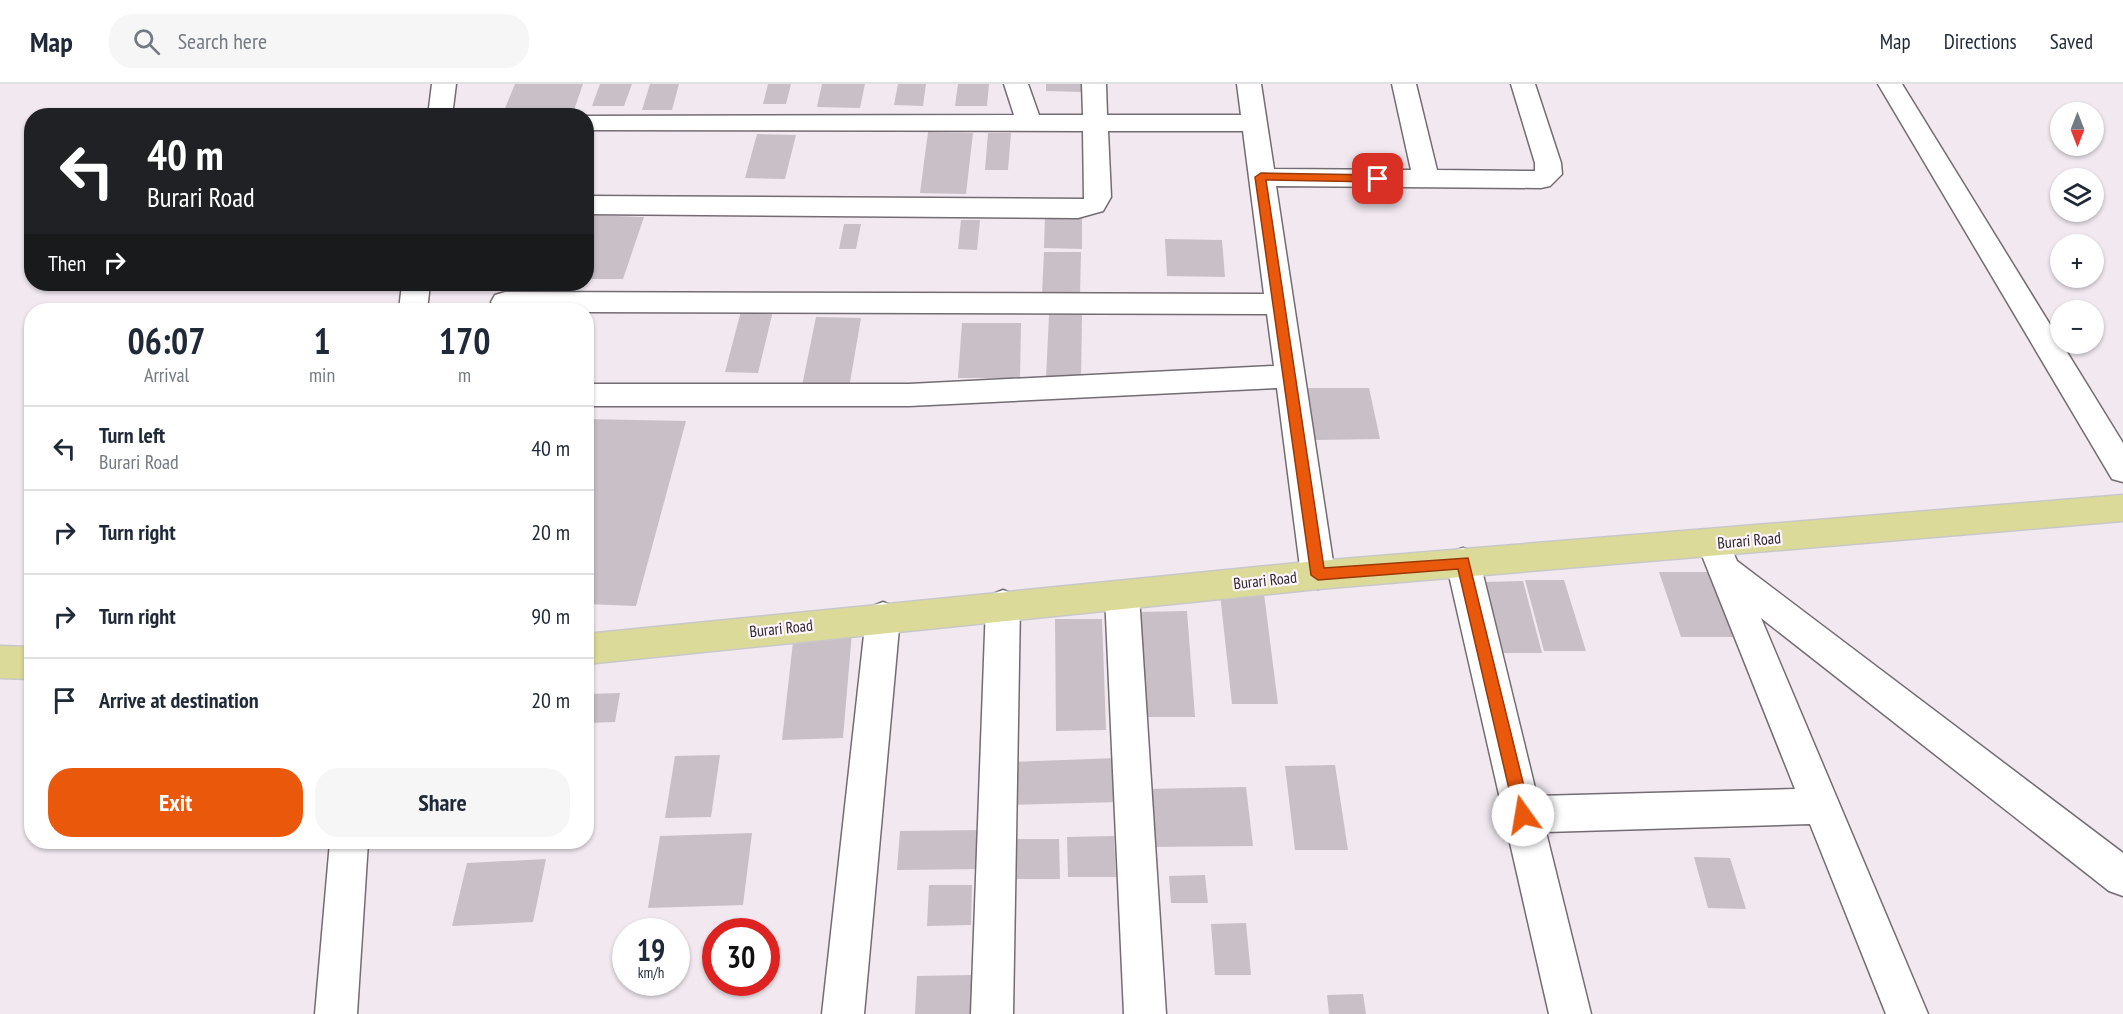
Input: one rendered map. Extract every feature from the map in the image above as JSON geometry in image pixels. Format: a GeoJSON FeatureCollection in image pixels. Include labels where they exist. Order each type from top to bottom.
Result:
{"type":"FeatureCollection","features":[{"type":"Feature","properties":{"kind":"main road","name":"Burari Road"},"geometry":{"type":"LineString","coordinates":[[594,648],[1003,605],[1463,562],[1718,556],[2123,508]]}},
{"type":"Feature","properties":{"kind":"main road"},"geometry":{"type":"LineString","coordinates":[[0,662],[24,663]]}},
{"type":"Feature","properties":{"kind":"street"},"geometry":{"type":"LineString","coordinates":[[441,108],[444,84]]}},
{"type":"Feature","properties":{"kind":"street"},"geometry":{"type":"LineString","coordinates":[[1016,84],[1029,123]]}},
{"type":"Feature","properties":{"kind":"street"},"geometry":{"type":"LineString","coordinates":[[594,205],[1078,208],[1094,205],[1098,197],[1093,123],[1094,84]]}},
{"type":"Feature","properties":{"kind":"street"},"geometry":{"type":"LineString","coordinates":[[1249,84],[1318,575]]}},
{"type":"Feature","properties":{"kind":"street"},"geometry":{"type":"LineString","coordinates":[[1404,84],[1425,180]]}},
{"type":"Feature","properties":{"kind":"street"},"geometry":{"type":"LineString","coordinates":[[1261,177],[1541,180],[1549,174],[1523,84]]}},
{"type":"Feature","properties":{"kind":"street"},"geometry":{"type":"LineString","coordinates":[[1890,84],[2123,470]]}},
{"type":"Feature","properties":{"kind":"street"},"geometry":{"type":"LineString","coordinates":[[594,122],[1254,123]]}},
{"type":"Feature","properties":{"kind":"street"},"geometry":{"type":"LineString","coordinates":[[505,302],[1279,304]]}},
{"type":"Feature","properties":{"kind":"street"},"geometry":{"type":"LineString","coordinates":[[594,395],[909,395],[1289,376]]}},
{"type":"Feature","properties":{"kind":"street"},"geometry":{"type":"LineString","coordinates":[[1718,556],[1907,1014]]}},
{"type":"Feature","properties":{"kind":"street"},"geometry":{"type":"LineString","coordinates":[[1718,556],[2123,877]]}},
{"type":"Feature","properties":{"kind":"street"},"geometry":{"type":"LineString","coordinates":[[1463,562],[1570,1014]]}},
{"type":"Feature","properties":{"kind":"street"},"geometry":{"type":"LineString","coordinates":[[1122,595],[1145,1014]]}},
{"type":"Feature","properties":{"kind":"street"},"geometry":{"type":"LineString","coordinates":[[992,1014],[1003,605]]}},
{"type":"Feature","properties":{"kind":"street"},"geometry":{"type":"LineString","coordinates":[[843,1014],[883,617]]}},
{"type":"Feature","properties":{"kind":"street"},"geometry":{"type":"LineString","coordinates":[[1523,815],[1821,806]]}},
{"type":"Feature","properties":{"kind":"street"},"geometry":{"type":"LineString","coordinates":[[336,1014],[348,849]]}},
{"type":"Feature","properties":{"kind":"building"},"geometry":{"type":"Polygon","coordinates":[[[515,84],[583,84],[575,108],[505,108],[515,84]]]}},
{"type":"Feature","properties":{"kind":"building"},"geometry":{"type":"Polygon","coordinates":[[[600,84],[632,84],[624,106],[592,106],[600,84]]]}},
{"type":"Feature","properties":{"kind":"building"},"geometry":{"type":"Polygon","coordinates":[[[650,84],[679,84],[672,110],[642,110],[650,84]]]}},
{"type":"Feature","properties":{"kind":"building"},"geometry":{"type":"Polygon","coordinates":[[[768,84],[791,84],[786,104],[763,104],[768,84]]]}},
{"type":"Feature","properties":{"kind":"building"},"geometry":{"type":"Polygon","coordinates":[[[822,84],[865,84],[860,108],[817,107],[822,84]]]}},
{"type":"Feature","properties":{"kind":"building"},"geometry":{"type":"Polygon","coordinates":[[[898,84],[926,84],[923,106],[894,105],[898,84]]]}},
{"type":"Feature","properties":{"kind":"building"},"geometry":{"type":"Polygon","coordinates":[[[958,84],[989,84],[987,106],[955,106],[958,84]]]}},
{"type":"Feature","properties":{"kind":"building"},"geometry":{"type":"Polygon","coordinates":[[[1046,84],[1081,84],[1081,92],[1046,91],[1046,84]]]}},
{"type":"Feature","properties":{"kind":"building"},"geometry":{"type":"Polygon","coordinates":[[[928,132],[973,133],[966,194],[920,193],[928,132]]]}},
{"type":"Feature","properties":{"kind":"building"},"geometry":{"type":"Polygon","coordinates":[[[988,133],[1011,133],[1008,170],[985,170],[988,133]]]}},
{"type":"Feature","properties":{"kind":"building"},"geometry":{"type":"Polygon","coordinates":[[[757,134],[796,135],[785,179],[745,178],[757,134]]]}},
{"type":"Feature","properties":{"kind":"building"},"geometry":{"type":"Polygon","coordinates":[[[594,215],[644,217],[623,279],[594,279],[594,215]]]}},
{"type":"Feature","properties":{"kind":"building"},"geometry":{"type":"Polygon","coordinates":[[[1045,215],[1082,215],[1082,249],[1044,248],[1045,215]]]}},
{"type":"Feature","properties":{"kind":"building"},"geometry":{"type":"Polygon","coordinates":[[[961,220],[980,220],[977,250],[958,249],[961,220]]]}},
{"type":"Feature","properties":{"kind":"building"},"geometry":{"type":"Polygon","coordinates":[[[844,224],[861,224],[856,249],[839,249],[844,224]]]}},
{"type":"Feature","properties":{"kind":"building"},"geometry":{"type":"Polygon","coordinates":[[[1165,239],[1222,240],[1225,277],[1167,276],[1165,239]]]}},
{"type":"Feature","properties":{"kind":"building"},"geometry":{"type":"Polygon","coordinates":[[[1044,252],[1081,252],[1080,295],[1042,294],[1044,252]]]}},
{"type":"Feature","properties":{"kind":"building"},"geometry":{"type":"Polygon","coordinates":[[[741,311],[773,311],[758,373],[725,372],[741,311]]]}},
{"type":"Feature","properties":{"kind":"building"},"geometry":{"type":"Polygon","coordinates":[[[1049,315],[1082,315],[1081,379],[1046,379],[1049,315]]]}},
{"type":"Feature","properties":{"kind":"building"},"geometry":{"type":"Polygon","coordinates":[[[816,317],[861,318],[849,388],[802,386],[816,317]]]}},
{"type":"Feature","properties":{"kind":"building"},"geometry":{"type":"Polygon","coordinates":[[[962,323],[1021,323],[1020,378],[958,378],[962,323]]]}},
{"type":"Feature","properties":{"kind":"building"},"geometry":{"type":"Polygon","coordinates":[[[1306,388],[1369,388],[1380,439],[1314,440],[1306,388]]]}},
{"type":"Feature","properties":{"kind":"building"},"geometry":{"type":"Polygon","coordinates":[[[594,419],[686,421],[636,606],[594,604],[594,419]]]}},
{"type":"Feature","properties":{"kind":"building"},"geometry":{"type":"Polygon","coordinates":[[[1659,572],[1714,572],[1738,637],[1681,637],[1659,572]]]}},
{"type":"Feature","properties":{"kind":"building"},"geometry":{"type":"Polygon","coordinates":[[[1525,580],[1564,580],[1586,651],[1544,651],[1525,580]]]}},
{"type":"Feature","properties":{"kind":"building"},"geometry":{"type":"Polygon","coordinates":[[[1523,581],[1542,653],[1501,653],[1483,582],[1523,581]]]}},
{"type":"Feature","properties":{"kind":"building"},"geometry":{"type":"Polygon","coordinates":[[[1220,594],[1264,594],[1278,704],[1232,704],[1220,594]]]}},
{"type":"Feature","properties":{"kind":"building"},"geometry":{"type":"Polygon","coordinates":[[[1187,611],[1195,717],[1145,717],[1139,612],[1187,611]]]}},
{"type":"Feature","properties":{"kind":"building"},"geometry":{"type":"Polygon","coordinates":[[[1055,619],[1102,619],[1106,730],[1056,731],[1055,619]]]}},
{"type":"Feature","properties":{"kind":"building"},"geometry":{"type":"Polygon","coordinates":[[[852,632],[843,738],[782,740],[794,633],[852,632]]]}},
{"type":"Feature","properties":{"kind":"building"},"geometry":{"type":"Polygon","coordinates":[[[620,693],[615,722],[594,723],[594,694],[620,693]]]}},
{"type":"Feature","properties":{"kind":"building"},"geometry":{"type":"Polygon","coordinates":[[[720,755],[711,817],[665,818],[675,756],[720,755]]]}},
{"type":"Feature","properties":{"kind":"building"},"geometry":{"type":"Polygon","coordinates":[[[1118,758],[1121,802],[1007,805],[1007,762],[1118,758]]]}},
{"type":"Feature","properties":{"kind":"building"},"geometry":{"type":"Polygon","coordinates":[[[1335,765],[1348,850],[1295,850],[1285,766],[1335,765]]]}},
{"type":"Feature","properties":{"kind":"building"},"geometry":{"type":"Polygon","coordinates":[[[1246,787],[1253,846],[1148,847],[1145,789],[1246,787]]]}},
{"type":"Feature","properties":{"kind":"building"},"geometry":{"type":"Polygon","coordinates":[[[983,830],[981,869],[897,870],[900,831],[983,830]]]}},
{"type":"Feature","properties":{"kind":"building"},"geometry":{"type":"Polygon","coordinates":[[[752,833],[743,905],[648,908],[660,836],[752,833]]]}},
{"type":"Feature","properties":{"kind":"building"},"geometry":{"type":"Polygon","coordinates":[[[1114,836],[1116,877],[1068,877],[1067,837],[1114,836]]]}},
{"type":"Feature","properties":{"kind":"building"},"geometry":{"type":"Polygon","coordinates":[[[1008,839],[1059,839],[1060,879],[1008,879],[1008,839]]]}},
{"type":"Feature","properties":{"kind":"building"},"geometry":{"type":"Polygon","coordinates":[[[1694,857],[1730,858],[1746,909],[1708,908],[1694,857]]]}},
{"type":"Feature","properties":{"kind":"building"},"geometry":{"type":"Polygon","coordinates":[[[546,859],[533,922],[452,926],[467,863],[546,859]]]}},
{"type":"Feature","properties":{"kind":"building"},"geometry":{"type":"Polygon","coordinates":[[[1205,875],[1208,903],[1171,903],[1169,876],[1205,875]]]}},
{"type":"Feature","properties":{"kind":"building"},"geometry":{"type":"Polygon","coordinates":[[[929,885],[972,885],[971,925],[927,926],[929,885]]]}},
{"type":"Feature","properties":{"kind":"building"},"geometry":{"type":"Polygon","coordinates":[[[1246,923],[1251,975],[1215,975],[1211,924],[1246,923]]]}},
{"type":"Feature","properties":{"kind":"building"},"geometry":{"type":"Polygon","coordinates":[[[972,975],[971,1014],[915,1014],[917,976],[972,975]]]}},
{"type":"Feature","properties":{"kind":"building"},"geometry":{"type":"Polygon","coordinates":[[[1363,994],[1366,1014],[1329,1014],[1327,995],[1363,994]]]}},
{"type":"Feature","properties":{"kind":"route"},"geometry":{"type":"LineString","coordinates":[[1378,179],[1261,177],[1318,575],[1463,562],[1523,815]]}}]}
